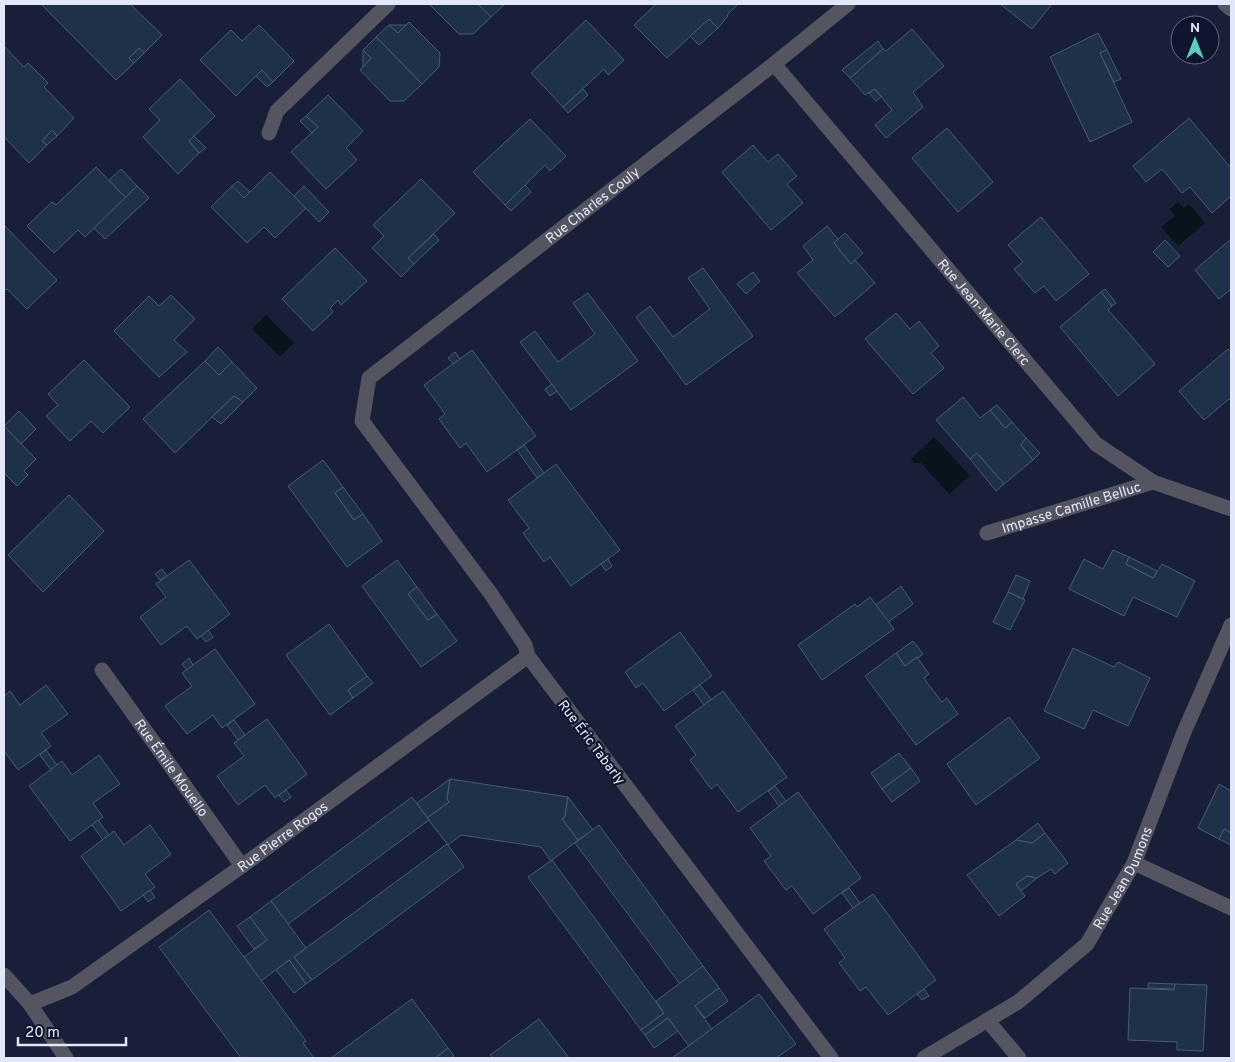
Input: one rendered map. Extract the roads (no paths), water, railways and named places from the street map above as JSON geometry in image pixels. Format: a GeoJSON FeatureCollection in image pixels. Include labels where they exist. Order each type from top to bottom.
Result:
{"type":"FeatureCollection","features":[{"type":"Feature","properties":{"kind":"street"},"geometry":{"type":"LineString","coordinates":[[269,133],[277,111],[388,4]]}},
{"type":"Feature","properties":{"kind":"street","name":"Rue Charles Couly"},"geometry":{"type":"LineString","coordinates":[[362,420],[369,378],[774,64],[848,4]]}},
{"type":"Feature","properties":{"kind":"street"},"geometry":{"type":"LineString","coordinates":[[1225,4],[1231,9]]}},
{"type":"Feature","properties":{"kind":"street","name":"Rue Jean-Marie Clerc"},"geometry":{"type":"LineString","coordinates":[[774,64],[1096,444],[1153,482],[1231,509]]}},
{"type":"Feature","properties":{"kind":"street","name":"Rue Éric Tabarly"},"geometry":{"type":"LineString","coordinates":[[362,420],[491,594],[525,645],[528,656],[831,1058]]}},
{"type":"Feature","properties":{"kind":"street","name":"Impasse Camille Belluc"},"geometry":{"type":"LineString","coordinates":[[987,533],[1153,482]]}},
{"type":"Feature","properties":{"kind":"street","name":"Rue Jean Dumons"},"geometry":{"type":"LineString","coordinates":[[924,1058],[1018,1002],[1087,944],[1134,863],[1184,732],[1231,625]]}},
{"type":"Feature","properties":{"kind":"street","name":"Rue Pierre Rogos"},"geometry":{"type":"LineString","coordinates":[[30,1004],[72,987],[242,866],[528,656]]}},
{"type":"Feature","properties":{"kind":"street","name":"Rue Émile Mouello"},"geometry":{"type":"LineString","coordinates":[[102,670],[242,866]]}},
{"type":"Feature","properties":{"kind":"street"},"geometry":{"type":"LineString","coordinates":[[1134,863],[1231,908]]}},
{"type":"Feature","properties":{"kind":"street"},"geometry":{"type":"LineString","coordinates":[[4,975],[30,1004],[66,1058]]}},
{"type":"Feature","properties":{"kind":"street"},"geometry":{"type":"LineString","coordinates":[[987,1020],[1018,1058]]}}]}
